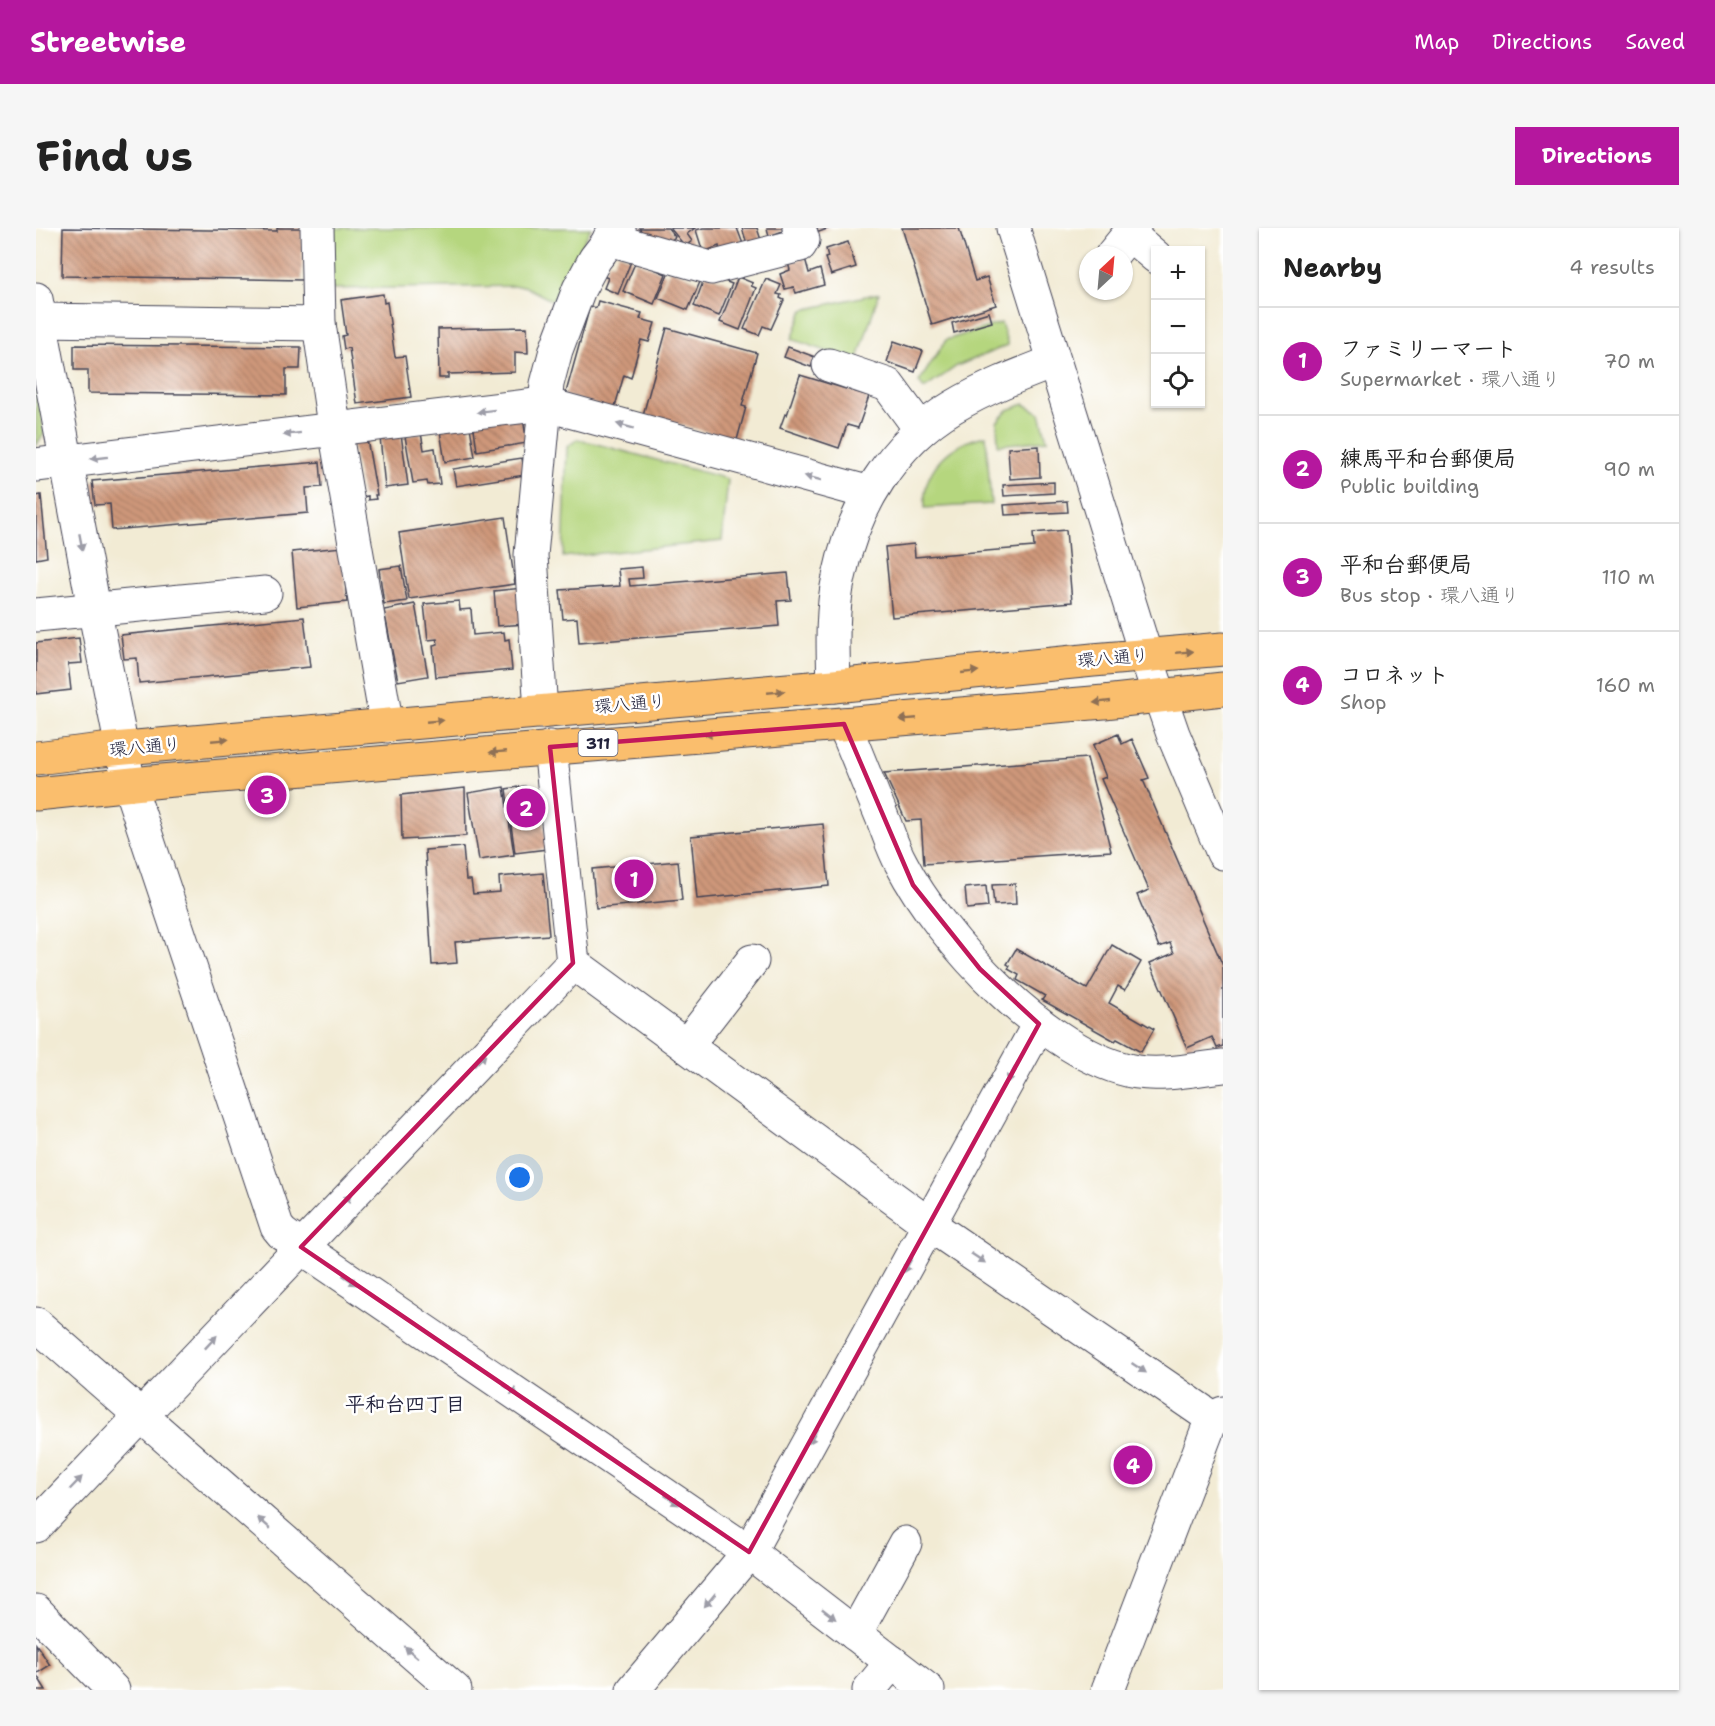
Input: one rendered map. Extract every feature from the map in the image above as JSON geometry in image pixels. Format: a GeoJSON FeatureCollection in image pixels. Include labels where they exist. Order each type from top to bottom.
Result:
{"type":"FeatureCollection","features":[{"type":"Feature","properties":{"kind":"main road","name":"環八通り"},"geometry":{"type":"LineString","coordinates":[[36,758],[1223,649]]}},
{"type":"Feature","properties":{"kind":"main road","name":"環八通り"},"geometry":{"type":"LineString","coordinates":[[36,794],[550,747],[1104,702],[1223,689]]}},
{"type":"Feature","properties":{"kind":"street"},"geometry":{"type":"LineString","coordinates":[[317,228],[320,324],[335,429],[387,726]]}},
{"type":"Feature","properties":{"kind":"street"},"geometry":{"type":"LineString","coordinates":[[541,712],[531,555],[544,404],[556,350],[579,289],[614,233],[711,268],[800,246],[803,240],[799,228]]}},
{"type":"Feature","properties":{"kind":"street"},"geometry":{"type":"LineString","coordinates":[[1013,228],[1146,656],[1173,734],[1223,853]]}},
{"type":"Feature","properties":{"kind":"street"},"geometry":{"type":"LineString","coordinates":[[1125,239],[1151,255]]}},
{"type":"Feature","properties":{"kind":"street"},"geometry":{"type":"LineString","coordinates":[[320,324],[38,310],[51,463],[94,608],[129,784],[277,1227],[282,1233],[749,1552],[928,1690]]}},
{"type":"Feature","properties":{"kind":"street"},"geometry":{"type":"LineString","coordinates":[[834,686],[833,638],[838,578],[849,537],[870,494],[891,462],[921,430],[951,408],[996,384],[1053,362]]}},
{"type":"Feature","properties":{"kind":"street"},"geometry":{"type":"LineString","coordinates":[[829,365],[888,385],[921,430]]}},
{"type":"Feature","properties":{"kind":"street"},"geometry":{"type":"LineString","coordinates":[[51,463],[544,404],[870,494]]}},
{"type":"Feature","properties":{"kind":"street"},"geometry":{"type":"LineString","coordinates":[[36,615],[265,593]]}},
{"type":"Feature","properties":{"kind":"street"},"geometry":{"type":"LineString","coordinates":[[844,724],[900,862],[913,885],[940,922],[980,969],[1039,1024],[1083,1053],[1107,1064],[1134,1071],[1165,1073],[1223,1066]]}},
{"type":"Feature","properties":{"kind":"street"},"geometry":{"type":"LineString","coordinates":[[550,747],[573,963],[930,1225],[1217,1416],[1108,1690]]}},
{"type":"Feature","properties":{"kind":"street"},"geometry":{"type":"LineString","coordinates":[[686,1046],[752,961]]}},
{"type":"Feature","properties":{"kind":"street"},"geometry":{"type":"LineString","coordinates":[[36,1526],[573,963]]}},
{"type":"Feature","properties":{"kind":"street"},"geometry":{"type":"LineString","coordinates":[[633,1690],[749,1552],[1039,1024]]}},
{"type":"Feature","properties":{"kind":"street"},"geometry":{"type":"LineString","coordinates":[[36,1324],[455,1690]]}},
{"type":"Feature","properties":{"kind":"street"},"geometry":{"type":"LineString","coordinates":[[855,1634],[905,1543]]}},
{"type":"Feature","properties":{"kind":"street"},"geometry":{"type":"LineString","coordinates":[[36,1611],[113,1690]]}},
{"type":"Feature","properties":{"kind":"street"},"geometry":{"type":"LineString","coordinates":[[869,1690],[892,1662]]}},
{"type":"Feature","properties":{"kind":"highlighted area"},"geometry":{"type":"Polygon","coordinates":[[[844,724],[913,885],[980,969],[1039,1024],[749,1552],[301,1247],[573,963],[550,747],[844,724]]]}},
{"type":"Feature","properties":{"kind":"green space"},"geometry":{"type":"Polygon","coordinates":[[[331,228],[591,228],[553,301],[524,286],[328,289],[331,228]]]}},
{"type":"Feature","properties":{"kind":"green space"},"geometry":{"type":"Polygon","coordinates":[[[879,293],[857,362],[792,339],[803,310],[879,293]]]}},
{"type":"Feature","properties":{"kind":"green space"},"geometry":{"type":"Polygon","coordinates":[[[1001,323],[1008,345],[957,366],[924,389],[919,382],[946,340],[1001,323]]]}},
{"type":"Feature","properties":{"kind":"green space"},"geometry":{"type":"Polygon","coordinates":[[[36,384],[44,433],[36,446],[36,384]]]}},
{"type":"Feature","properties":{"kind":"green space"},"geometry":{"type":"Polygon","coordinates":[[[1024,404],[1040,413],[1047,440],[998,445],[997,422],[1008,410],[1024,404]]]}},
{"type":"Feature","properties":{"kind":"green space"},"geometry":{"type":"Polygon","coordinates":[[[986,436],[991,504],[925,508],[928,481],[940,460],[961,445],[986,436]]]}},
{"type":"Feature","properties":{"kind":"green space"},"geometry":{"type":"Polygon","coordinates":[[[578,439],[728,479],[722,541],[563,557],[567,447],[578,439]]]}},
{"type":"Feature","properties":{"kind":"building"},"geometry":{"type":"Polygon","coordinates":[[[63,228],[277,231],[277,228],[303,228],[302,280],[62,276],[63,228]]]}},
{"type":"Feature","properties":{"kind":"building"},"geometry":{"type":"Polygon","coordinates":[[[639,228],[668,228],[675,237],[665,245],[646,237],[639,228]]]}},
{"type":"Feature","properties":{"kind":"building"},"geometry":{"type":"Polygon","coordinates":[[[670,228],[695,228],[687,234],[692,241],[685,246],[670,228]]]}},
{"type":"Feature","properties":{"kind":"building"},"geometry":{"type":"Polygon","coordinates":[[[737,228],[743,244],[720,251],[719,246],[703,252],[696,230],[737,228]]]}},
{"type":"Feature","properties":{"kind":"building"},"geometry":{"type":"Polygon","coordinates":[[[742,228],[757,228],[761,240],[747,244],[742,228]]]}},
{"type":"Feature","properties":{"kind":"building"},"geometry":{"type":"Polygon","coordinates":[[[767,228],[782,228],[783,231],[769,236],[767,228]]]}},
{"type":"Feature","properties":{"kind":"building"},"geometry":{"type":"Polygon","coordinates":[[[815,228],[830,228],[816,233],[815,228]]]}},
{"type":"Feature","properties":{"kind":"building"},"geometry":{"type":"Polygon","coordinates":[[[902,228],[959,228],[975,281],[987,277],[996,305],[932,325],[902,228]]]}},
{"type":"Feature","properties":{"kind":"building"},"geometry":{"type":"Polygon","coordinates":[[[848,242],[856,267],[831,275],[825,258],[828,257],[826,249],[848,242]]]}},
{"type":"Feature","properties":{"kind":"building"},"geometry":{"type":"Polygon","coordinates":[[[618,253],[632,259],[618,294],[604,288],[608,278],[603,276],[609,262],[613,264],[618,253]]]}},
{"type":"Feature","properties":{"kind":"building"},"geometry":{"type":"Polygon","coordinates":[[[805,258],[809,273],[820,269],[824,285],[796,293],[794,287],[785,289],[780,274],[790,270],[788,263],[805,258]]]}},
{"type":"Feature","properties":{"kind":"building"},"geometry":{"type":"Polygon","coordinates":[[[636,261],[666,274],[654,304],[623,291],[636,261]]]}},
{"type":"Feature","properties":{"kind":"building"},"geometry":{"type":"Polygon","coordinates":[[[670,269],[700,282],[688,310],[658,298],[670,269]]]}},
{"type":"Feature","properties":{"kind":"building"},"geometry":{"type":"Polygon","coordinates":[[[706,274],[732,284],[719,316],[694,306],[706,274]]]}},
{"type":"Feature","properties":{"kind":"building"},"geometry":{"type":"Polygon","coordinates":[[[738,277],[753,283],[751,286],[756,288],[740,330],[720,322],[738,277]]]}},
{"type":"Feature","properties":{"kind":"building"},"geometry":{"type":"Polygon","coordinates":[[[766,279],[781,285],[777,294],[781,295],[780,298],[784,300],[771,329],[763,326],[759,335],[744,329],[766,279]]]}},
{"type":"Feature","properties":{"kind":"building"},"geometry":{"type":"Polygon","coordinates":[[[383,294],[384,303],[387,302],[395,357],[405,356],[411,397],[357,404],[349,348],[344,349],[342,336],[346,335],[341,300],[383,294]]]}},
{"type":"Feature","properties":{"kind":"building"},"geometry":{"type":"Polygon","coordinates":[[[598,301],[642,313],[640,319],[655,323],[649,342],[641,340],[631,378],[624,375],[614,410],[565,396],[590,306],[596,308],[598,301]]]}},
{"type":"Feature","properties":{"kind":"building"},"geometry":{"type":"Polygon","coordinates":[[[989,312],[992,322],[954,333],[952,323],[989,312]]]}},
{"type":"Feature","properties":{"kind":"building"},"geometry":{"type":"Polygon","coordinates":[[[527,327],[528,353],[515,352],[515,372],[448,374],[448,378],[439,378],[438,329],[527,327]]]}},
{"type":"Feature","properties":{"kind":"building"},"geometry":{"type":"Polygon","coordinates":[[[667,328],[757,353],[742,406],[746,407],[737,440],[643,415],[667,328]]]}},
{"type":"Feature","properties":{"kind":"building"},"geometry":{"type":"Polygon","coordinates":[[[894,341],[923,351],[915,372],[887,362],[894,341]]]}},
{"type":"Feature","properties":{"kind":"building"},"geometry":{"type":"Polygon","coordinates":[[[74,345],[301,347],[300,369],[286,369],[286,395],[88,393],[88,370],[74,370],[74,345]]]}},
{"type":"Feature","properties":{"kind":"building"},"geometry":{"type":"Polygon","coordinates":[[[788,347],[815,357],[811,367],[784,357],[788,347]]]}},
{"type":"Feature","properties":{"kind":"building"},"geometry":{"type":"Polygon","coordinates":[[[800,375],[869,396],[858,428],[847,425],[839,448],[780,428],[785,414],[787,415],[800,375]]]}},
{"type":"Feature","properties":{"kind":"building"},"geometry":{"type":"Polygon","coordinates":[[[522,413],[527,443],[477,451],[473,421],[522,413]]]}},
{"type":"Feature","properties":{"kind":"building"},"geometry":{"type":"Polygon","coordinates":[[[469,421],[475,457],[445,462],[439,425],[469,421]]]}},
{"type":"Feature","properties":{"kind":"building"},"geometry":{"type":"Polygon","coordinates":[[[421,433],[424,450],[435,448],[440,484],[428,485],[427,481],[413,483],[405,436],[421,433]]]}},
{"type":"Feature","properties":{"kind":"building"},"geometry":{"type":"Polygon","coordinates":[[[401,434],[408,485],[385,488],[380,437],[401,434]]]}},
{"type":"Feature","properties":{"kind":"building"},"geometry":{"type":"Polygon","coordinates":[[[367,439],[377,495],[375,495],[376,499],[368,500],[368,496],[362,497],[352,442],[367,439]]]}},
{"type":"Feature","properties":{"kind":"building"},"geometry":{"type":"Polygon","coordinates":[[[1039,446],[1040,477],[1010,479],[1008,448],[1039,446]]]}},
{"type":"Feature","properties":{"kind":"building"},"geometry":{"type":"Polygon","coordinates":[[[522,458],[525,475],[456,486],[453,469],[522,458]]]}},
{"type":"Feature","properties":{"kind":"building"},"geometry":{"type":"Polygon","coordinates":[[[320,462],[322,487],[306,488],[308,513],[112,530],[110,504],[95,505],[92,481],[320,462]]]}},
{"type":"Feature","properties":{"kind":"building"},"geometry":{"type":"Polygon","coordinates":[[[1054,482],[1054,493],[1004,496],[1003,485],[1054,482]]]}},
{"type":"Feature","properties":{"kind":"building"},"geometry":{"type":"Polygon","coordinates":[[[41,495],[47,557],[36,559],[36,496],[41,495]]]}},
{"type":"Feature","properties":{"kind":"building"},"geometry":{"type":"Polygon","coordinates":[[[1067,501],[1068,512],[1005,515],[1004,505],[1067,501]]]}},
{"type":"Feature","properties":{"kind":"building"},"geometry":{"type":"Polygon","coordinates":[[[505,517],[515,584],[409,599],[399,533],[505,517]]]}},
{"type":"Feature","properties":{"kind":"building"},"geometry":{"type":"Polygon","coordinates":[[[1066,530],[1072,602],[892,617],[885,547],[914,544],[915,557],[1034,547],[1033,533],[1066,530]]]}},
{"type":"Feature","properties":{"kind":"building"},"geometry":{"type":"Polygon","coordinates":[[[342,547],[347,602],[297,607],[292,552],[342,547]]]}},
{"type":"Feature","properties":{"kind":"building"},"geometry":{"type":"Polygon","coordinates":[[[401,566],[407,601],[384,604],[379,569],[401,566]]]}},
{"type":"Feature","properties":{"kind":"building"},"geometry":{"type":"Polygon","coordinates":[[[642,567],[643,578],[629,579],[630,586],[788,573],[791,600],[777,601],[779,626],[579,643],[577,618],[563,619],[560,590],[620,586],[618,569],[642,567]]]}},
{"type":"Feature","properties":{"kind":"building"},"geometry":{"type":"Polygon","coordinates":[[[523,588],[526,624],[497,626],[494,591],[523,588]]]}},
{"type":"Feature","properties":{"kind":"building"},"geometry":{"type":"Polygon","coordinates":[[[459,601],[460,610],[471,609],[473,635],[504,632],[505,640],[509,639],[512,670],[436,677],[433,645],[438,644],[437,639],[428,640],[424,604],[459,601]]]}},
{"type":"Feature","properties":{"kind":"building"},"geometry":{"type":"Polygon","coordinates":[[[415,604],[428,676],[398,681],[384,610],[415,604]]]}},
{"type":"Feature","properties":{"kind":"building"},"geometry":{"type":"Polygon","coordinates":[[[304,617],[310,667],[139,683],[137,658],[124,659],[121,635],[304,617]]]}},
{"type":"Feature","properties":{"kind":"building"},"geometry":{"type":"Polygon","coordinates":[[[79,638],[82,663],[68,664],[71,690],[36,694],[36,643],[79,638]]]}},
{"type":"Feature","properties":{"kind":"building"},"geometry":{"type":"Polygon","coordinates":[[[1118,734],[1122,744],[1132,739],[1149,778],[1143,780],[1223,966],[1223,1046],[1217,1048],[1212,1037],[1187,1048],[1150,963],[1174,953],[1170,943],[1159,947],[1137,895],[1149,890],[1101,779],[1106,777],[1093,745],[1118,734]]]}},
{"type":"Feature","properties":{"kind":"building"},"geometry":{"type":"Polygon","coordinates":[[[1087,758],[1111,851],[924,864],[921,820],[906,821],[884,773],[1087,758]]]}},
{"type":"Feature","properties":{"kind":"building"},"geometry":{"type":"Polygon","coordinates":[[[525,786],[540,798],[547,849],[515,853],[506,789],[525,786]]]}},
{"type":"Feature","properties":{"kind":"building"},"geometry":{"type":"Polygon","coordinates":[[[504,787],[514,855],[479,860],[468,793],[504,787]]]}},
{"type":"Feature","properties":{"kind":"building"},"geometry":{"type":"Polygon","coordinates":[[[465,788],[466,836],[402,840],[401,795],[465,788]]]}},
{"type":"Feature","properties":{"kind":"building"},"geometry":{"type":"Polygon","coordinates":[[[823,824],[829,886],[697,899],[691,836],[823,824]]]}},
{"type":"Feature","properties":{"kind":"building"},"geometry":{"type":"Polygon","coordinates":[[[463,847],[466,880],[471,880],[473,894],[500,892],[499,877],[543,873],[549,935],[455,942],[457,963],[432,965],[425,850],[463,847]]]}},
{"type":"Feature","properties":{"kind":"building"},"geometry":{"type":"Polygon","coordinates":[[[678,861],[682,900],[596,908],[592,869],[678,861]]]}},
{"type":"Feature","properties":{"kind":"building"},"geometry":{"type":"Polygon","coordinates":[[[1015,884],[1016,904],[994,905],[992,885],[1015,884]]]}},
{"type":"Feature","properties":{"kind":"building"},"geometry":{"type":"Polygon","coordinates":[[[986,886],[988,907],[967,909],[965,888],[986,886]]]}},
{"type":"Feature","properties":{"kind":"building"},"geometry":{"type":"Polygon","coordinates":[[[1112,945],[1141,962],[1125,990],[1118,986],[1109,1003],[1154,1029],[1141,1052],[1117,1039],[1115,1041],[1042,1000],[1045,996],[1017,980],[1019,975],[1008,969],[1010,966],[1007,964],[1016,949],[1087,989],[1112,945]]]}},
{"type":"Feature","properties":{"kind":"building"},"geometry":{"type":"Polygon","coordinates":[[[36,1644],[50,1665],[36,1674],[36,1644]]]}},
{"type":"Feature","properties":{"kind":"building"},"geometry":{"type":"Polygon","coordinates":[[[36,1674],[46,1690],[36,1690],[36,1674]]]}},
{"type":"Feature","properties":{"kind":"place","name":"平和台郵便局"},"geometry":{"type":"Point","coordinates":[267,795]}},
{"type":"Feature","properties":{"kind":"place","name":"練馬平和台郵便局"},"geometry":{"type":"Point","coordinates":[526,808]}},
{"type":"Feature","properties":{"kind":"place","name":"ファミリーマート"},"geometry":{"type":"Point","coordinates":[634,879]}},
{"type":"Feature","properties":{"kind":"place","name":"コロネット"},"geometry":{"type":"Point","coordinates":[1133,1465]}},
{"type":"Feature","properties":{"kind":"district","name":"平和台四丁目"},"geometry":{"type":"Point","coordinates":[405,1404]}}]}
